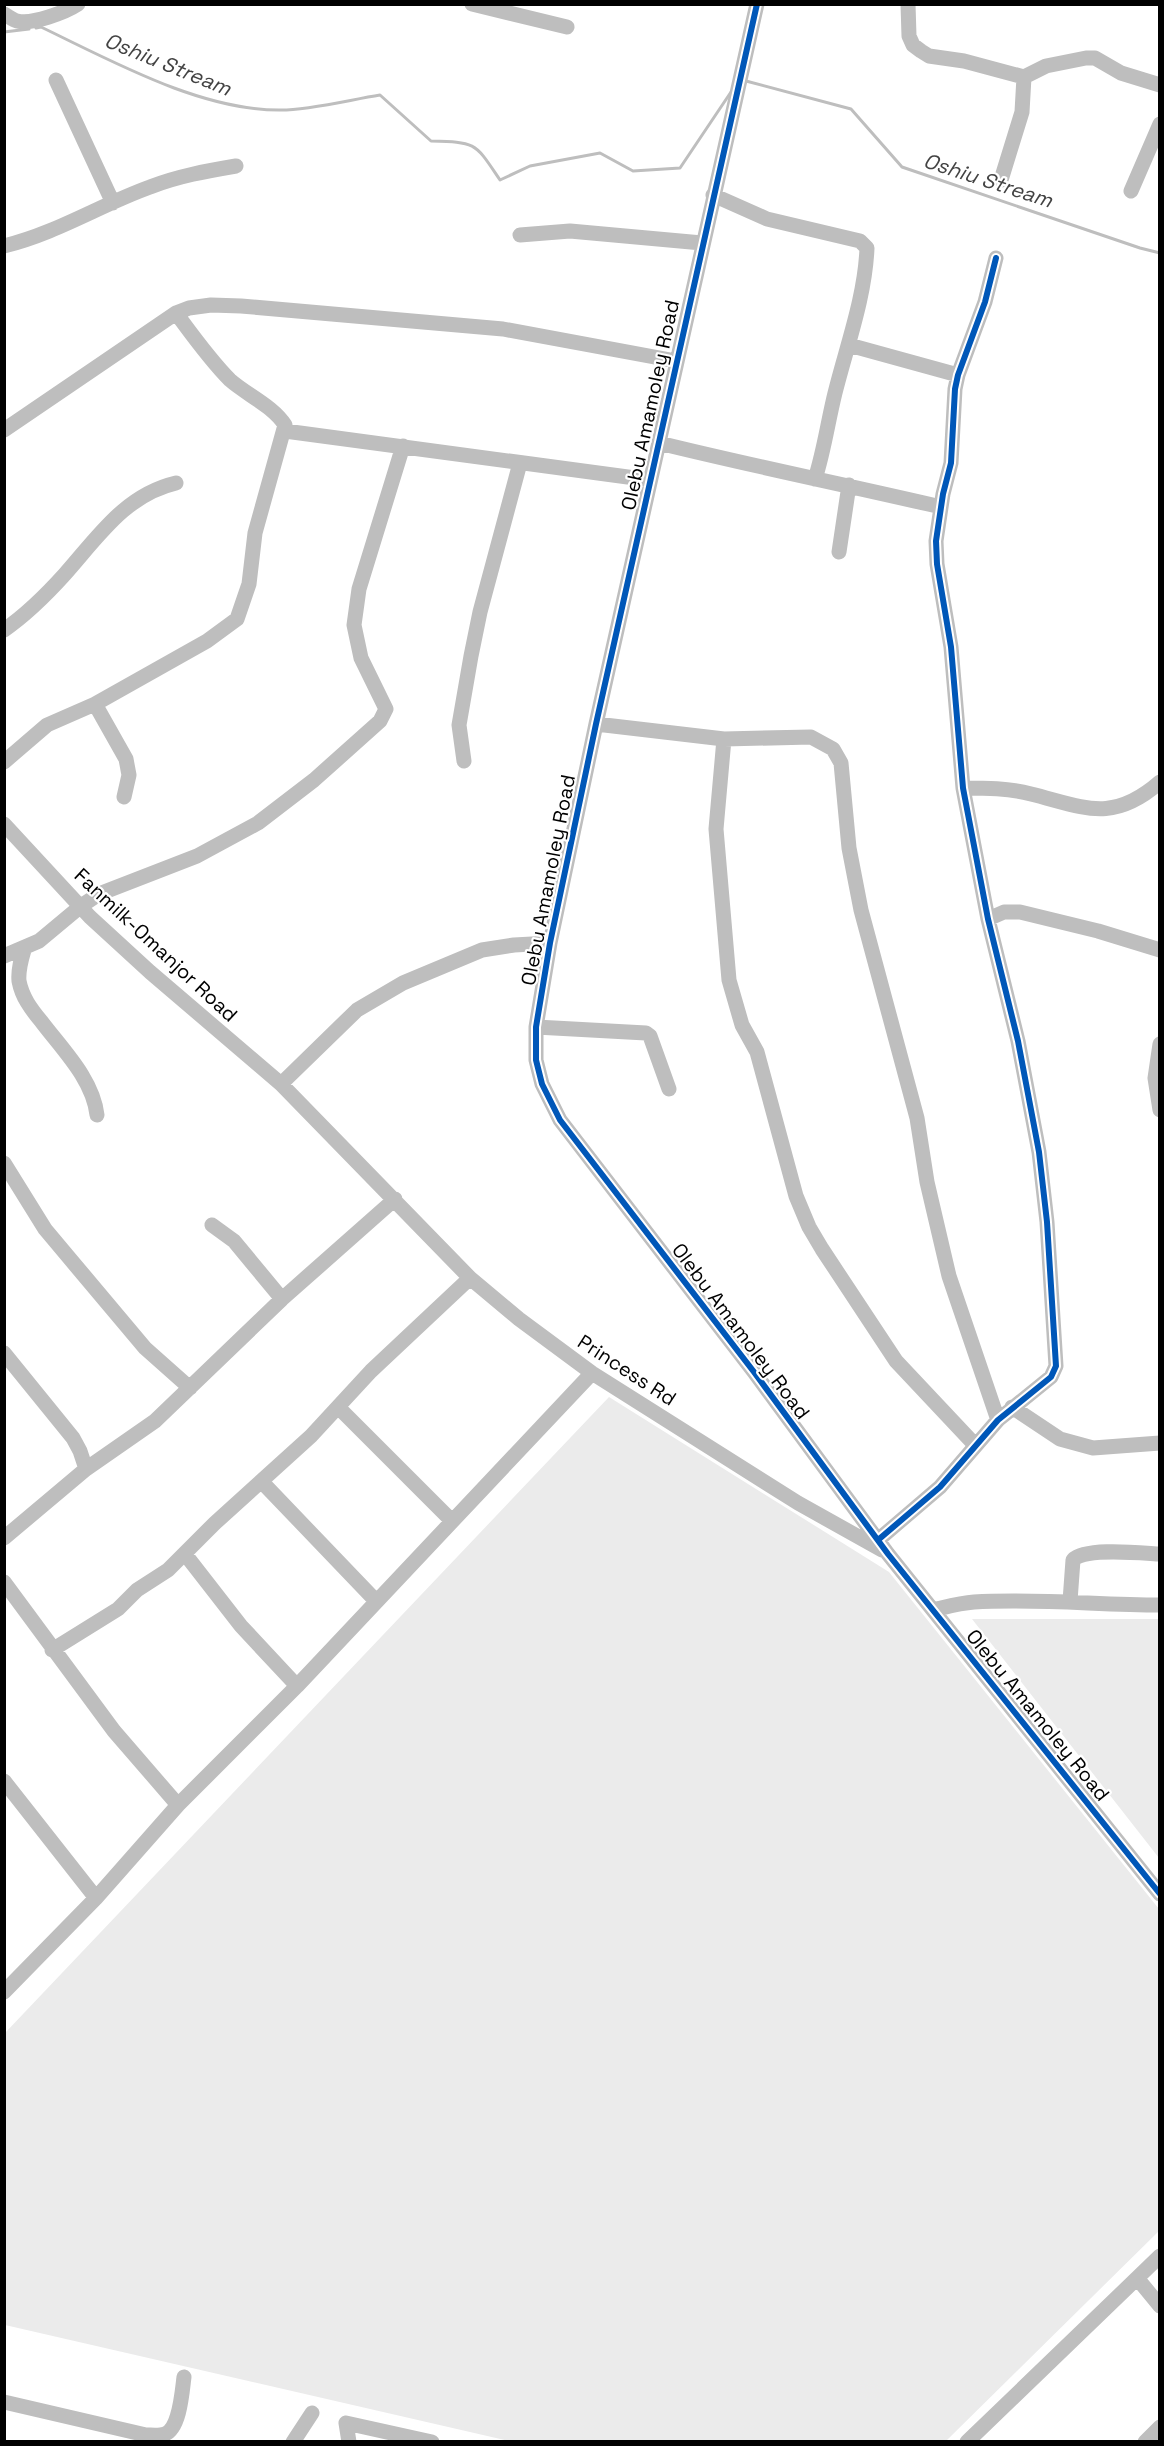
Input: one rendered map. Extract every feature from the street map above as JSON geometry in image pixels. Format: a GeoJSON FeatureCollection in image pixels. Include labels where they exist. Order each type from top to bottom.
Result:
{"type":"FeatureCollection","features":[{"type":"Feature","properties":{"kind":"street"},"geometry":{"type":"LineString","coordinates":[[4,14],[16,21],[26,22],[78,4]]}},
{"type":"Feature","properties":{"kind":"street"},"geometry":{"type":"LineString","coordinates":[[472,4],[567,27]]}},
{"type":"Feature","properties":{"kind":"street","name":"Olebu Amamoley Road"},"geometry":{"type":"LineString","coordinates":[[757,4],[702,243],[550,943],[536,1028],[537,1073],[561,1120],[754,1372],[888,1554],[1160,1894]]}},
{"type":"Feature","properties":{"kind":"street"},"geometry":{"type":"LineString","coordinates":[[908,4],[909,36],[913,45],[929,56],[964,61],[1024,77],[1046,66],[1086,57],[1095,58],[1121,73],[1160,85]]}},
{"type":"Feature","properties":{"kind":"street"},"geometry":{"type":"LineString","coordinates":[[1001,180],[1022,112],[1024,77]]}},
{"type":"Feature","properties":{"kind":"street"},"geometry":{"type":"LineString","coordinates":[[56,80],[113,203]]}},
{"type":"Feature","properties":{"kind":"street"},"geometry":{"type":"LineString","coordinates":[[1131,191],[1160,124]]}},
{"type":"Feature","properties":{"kind":"street"},"geometry":{"type":"LineString","coordinates":[[4,246],[51,232],[150,187],[194,174],[236,166]]}},
{"type":"Feature","properties":{"kind":"street"},"geometry":{"type":"LineString","coordinates":[[713,195],[767,219],[860,241],[867,248],[849,345],[831,407],[822,459],[815,478]]}},
{"type":"Feature","properties":{"kind":"street"},"geometry":{"type":"LineString","coordinates":[[520,235],[570,231],[702,243]]}},
{"type":"Feature","properties":{"kind":"street"},"geometry":{"type":"LineString","coordinates":[[878,1540],[940,1487],[998,1420],[1051,1377],[1057,1357],[1047,1222],[1039,1152],[1018,1041],[988,920],[963,788],[951,647],[937,564],[936,541],[951,464],[952,423],[958,375],[985,302],[996,258]]}},
{"type":"Feature","properties":{"kind":"street"},"geometry":{"type":"LineString","coordinates":[[4,430],[176,313],[189,308],[211,305],[300,310],[503,329],[676,361]]}},
{"type":"Feature","properties":{"kind":"street"},"geometry":{"type":"LineString","coordinates":[[4,762],[47,725],[95,704],[207,641],[237,619],[249,584],[255,533],[285,425],[231,381],[176,313]]}},
{"type":"Feature","properties":{"kind":"street"},"geometry":{"type":"LineString","coordinates":[[849,345],[958,375]]}},
{"type":"Feature","properties":{"kind":"street"},"geometry":{"type":"LineString","coordinates":[[285,431],[650,480]]}},
{"type":"Feature","properties":{"kind":"street"},"geometry":{"type":"LineString","coordinates":[[659,443],[760,468],[849,485],[941,507]]}},
{"type":"Feature","properties":{"kind":"street"},"geometry":{"type":"LineString","coordinates":[[4,956],[24,950],[39,941],[81,906],[115,887],[197,856],[258,823],[314,780],[380,721],[386,709],[361,658],[354,625],[359,589],[403,446]]}},
{"type":"Feature","properties":{"kind":"street"},"geometry":{"type":"LineString","coordinates":[[464,761],[459,725],[471,656],[520,463]]}},
{"type":"Feature","properties":{"kind":"street"},"geometry":{"type":"LineString","coordinates":[[4,630],[46,593],[116,516],[144,495],[160,487],[176,483]]}},
{"type":"Feature","properties":{"kind":"street"},"geometry":{"type":"LineString","coordinates":[[839,552],[849,485]]}},
{"type":"Feature","properties":{"kind":"street"},"geometry":{"type":"LineString","coordinates":[[95,704],[126,759],[129,775],[124,797]]}},
{"type":"Feature","properties":{"kind":"street"},"geometry":{"type":"LineString","coordinates":[[596,724],[724,739],[811,737],[833,749],[841,763],[849,848],[861,910],[917,1118],[927,1182],[949,1276],[998,1420]]}},
{"type":"Feature","properties":{"kind":"street"},"geometry":{"type":"LineString","coordinates":[[724,739],[717,829],[729,980],[742,1025],[757,1052],[796,1196],[809,1227],[822,1249],[896,1361],[975,1445]]}},
{"type":"Feature","properties":{"kind":"street"},"geometry":{"type":"LineString","coordinates":[[963,788],[1001,788],[1032,794],[1070,806],[1105,809],[1134,800],[1160,782]]}},
{"type":"Feature","properties":{"kind":"street","name":"Fanmilk-Omanjor Road"},"geometry":{"type":"LineString","coordinates":[[4,824],[81,906],[150,972],[281,1084]]}},
{"type":"Feature","properties":{"kind":"street"},"geometry":{"type":"LineString","coordinates":[[988,920],[1004,912],[1020,912],[1098,931],[1160,950]]}},
{"type":"Feature","properties":{"kind":"street"},"geometry":{"type":"LineString","coordinates":[[281,1084],[357,1011],[403,983],[482,950],[550,943]]}},
{"type":"Feature","properties":{"kind":"street"},"geometry":{"type":"LineString","coordinates":[[24,950],[19,968],[19,982],[27,1003],[80,1073],[95,1099],[97,1115]]}},
{"type":"Feature","properties":{"kind":"street"},"geometry":{"type":"LineString","coordinates":[[536,1028],[646,1033],[650,1036],[669,1089]]}},
{"type":"Feature","properties":{"kind":"street"},"geometry":{"type":"LineString","coordinates":[[1160,1044],[1155,1078],[1160,1110]]}},
{"type":"Feature","properties":{"kind":"street","name":"Princess Rd"},"geometry":{"type":"LineString","coordinates":[[281,1084],[470,1278],[519,1319],[592,1373],[798,1503],[888,1554]]}},
{"type":"Feature","properties":{"kind":"street"},"geometry":{"type":"LineString","coordinates":[[4,1163],[45,1229],[70,1260],[145,1348],[190,1388]]}},
{"type":"Feature","properties":{"kind":"street"},"geometry":{"type":"LineString","coordinates":[[4,1538],[86,1469],[156,1421],[282,1299],[395,1199]]}},
{"type":"Feature","properties":{"kind":"street"},"geometry":{"type":"LineString","coordinates":[[212,1225],[234,1241],[282,1299]]}},
{"type":"Feature","properties":{"kind":"street"},"geometry":{"type":"LineString","coordinates":[[52,1650],[118,1609],[137,1590],[168,1570],[339,1408],[379,1363],[470,1278]]}},
{"type":"Feature","properties":{"kind":"street"},"geometry":{"type":"LineString","coordinates":[[4,1353],[73,1438],[86,1469]]}},
{"type":"Feature","properties":{"kind":"street"},"geometry":{"type":"LineString","coordinates":[[4,1992],[96,1898],[178,1805],[297,1686],[592,1373]]}},
{"type":"Feature","properties":{"kind":"street"},"geometry":{"type":"LineString","coordinates":[[1012,1407],[1060,1438],[1093,1448],[1160,1443]]}},
{"type":"Feature","properties":{"kind":"street"},"geometry":{"type":"LineString","coordinates":[[339,1408],[452,1521]]}},
{"type":"Feature","properties":{"kind":"street"},"geometry":{"type":"LineString","coordinates":[[262,1482],[376,1601]]}},
{"type":"Feature","properties":{"kind":"street"},"geometry":{"type":"LineString","coordinates":[[185,1554],[248,1634],[297,1686]]}},
{"type":"Feature","properties":{"kind":"street"},"geometry":{"type":"LineString","coordinates":[[1070,1601],[1073,1560],[1079,1555],[1160,1554]]}},
{"type":"Feature","properties":{"kind":"street"},"geometry":{"type":"LineString","coordinates":[[4,1582],[114,1731],[178,1805]]}},
{"type":"Feature","properties":{"kind":"street"},"geometry":{"type":"LineString","coordinates":[[933,1610],[971,1602],[1070,1601],[1160,1605]]}},
{"type":"Feature","properties":{"kind":"street"},"geometry":{"type":"LineString","coordinates":[[4,1781],[96,1898]]}},
{"type":"Feature","properties":{"kind":"street"},"geometry":{"type":"LineString","coordinates":[[967,2442],[1160,2256]]}},
{"type":"Feature","properties":{"kind":"street"},"geometry":{"type":"LineString","coordinates":[[1137,2277],[1160,2306]]}},
{"type":"Feature","properties":{"kind":"street"},"geometry":{"type":"LineString","coordinates":[[4,2402],[146,2435],[165,2434],[173,2427],[177,2418],[184,2378]]}},
{"type":"Feature","properties":{"kind":"street"},"geometry":{"type":"LineString","coordinates":[[293,2442],[312,2413]]}},
{"type":"Feature","properties":{"kind":"street"},"geometry":{"type":"LineString","coordinates":[[349,2442],[346,2423],[432,2442]]}},
{"type":"Feature","properties":{"kind":"street"},"geometry":{"type":"LineString","coordinates":[[1145,2442],[1160,2427]]}},
{"type":"Feature","properties":{"kind":"shaded area"},"geometry":{"type":"Polygon","coordinates":[[[609,1397],[889,1572],[1159,1909],[1159,2231],[946,2441],[509,2441],[5,2325],[5,2033],[609,1397]]]}},
{"type":"Feature","properties":{"kind":"shaded area"},"geometry":{"type":"Polygon","coordinates":[[[972,1619],[1159,1619],[1159,1858],[972,1619]]]}},
{"type":"Feature","properties":{"kind":"waterway","name":"Oshiu Stream"},"geometry":{"type":"LineString","coordinates":[[36,28],[41,27],[158,82],[220,102],[251,108],[292,110],[380,95],[431,141],[458,142],[473,147],[485,158],[500,180],[530,166],[600,153],[633,171],[680,168],[731,92]]}},
{"type":"Feature","properties":{"kind":"waterway","name":"Oshiu Stream"},"geometry":{"type":"LineString","coordinates":[[4,32],[29,29]]}},
{"type":"Feature","properties":{"kind":"waterway","name":"Oshiu Stream"},"geometry":{"type":"LineString","coordinates":[[746,81],[851,109],[902,167],[1160,253]]}},
{"type":"Feature","properties":{"kind":"cycle path"},"geometry":{"type":"LineString","coordinates":[[757,4],[596,724],[550,943],[536,1027],[536,1060],[542,1084],[560,1120],[754,1372],[888,1554],[1160,1894]]}},
{"type":"Feature","properties":{"kind":"cycle path"},"geometry":{"type":"LineString","coordinates":[[878,1540],[940,1487],[998,1420],[1051,1377],[1056,1366],[1047,1222],[1039,1152],[1018,1041],[988,919],[963,788],[951,647],[937,564],[936,541],[943,494],[951,463],[955,389],[985,302],[996,258]]}}]}
